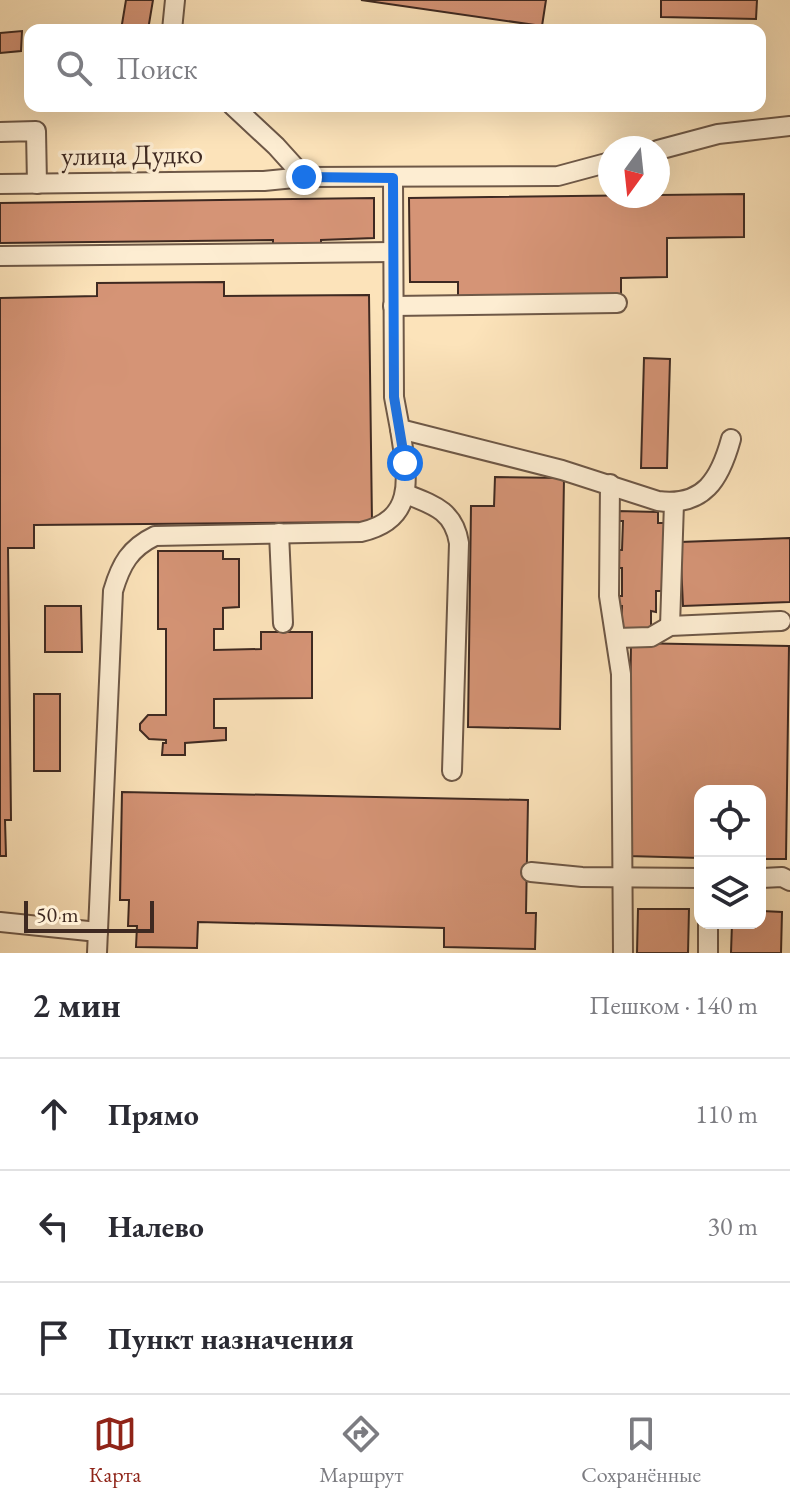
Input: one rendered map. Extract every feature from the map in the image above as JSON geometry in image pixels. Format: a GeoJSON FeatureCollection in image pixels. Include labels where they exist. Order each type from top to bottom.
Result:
{"type":"FeatureCollection","features":[{"type":"Feature","properties":{"kind":"street"},"geometry":{"type":"LineString","coordinates":[[173,24],[175,0]]}},
{"type":"Feature","properties":{"kind":"street"},"geometry":{"type":"LineString","coordinates":[[239,112],[304,177]]}},
{"type":"Feature","properties":{"kind":"street"},"geometry":{"type":"LineString","coordinates":[[670,147],[718,134],[790,126]]}},
{"type":"Feature","properties":{"kind":"street"},"geometry":{"type":"LineString","coordinates":[[0,132],[36,131],[37,184]]}},
{"type":"Feature","properties":{"kind":"street","name":"улица Дудко"},"geometry":{"type":"LineString","coordinates":[[0,184],[264,181],[304,177],[558,176],[598,165]]}},
{"type":"Feature","properties":{"kind":"street"},"geometry":{"type":"LineString","coordinates":[[0,922],[102,947],[113,591],[127,555],[140,543],[155,536],[361,532],[377,528],[400,510],[406,494],[394,397],[393,178]]}},
{"type":"Feature","properties":{"kind":"street"},"geometry":{"type":"LineString","coordinates":[[0,256],[393,252]]}},
{"type":"Feature","properties":{"kind":"street"},"geometry":{"type":"LineString","coordinates":[[393,306],[617,303]]}},
{"type":"Feature","properties":{"kind":"street"},"geometry":{"type":"LineString","coordinates":[[400,429],[674,503],[690,500],[702,493],[725,462],[731,439]]}},
{"type":"Feature","properties":{"kind":"street"},"geometry":{"type":"LineString","coordinates":[[610,484],[609,596],[621,674],[620,878],[623,953]]}},
{"type":"Feature","properties":{"kind":"street"},"geometry":{"type":"LineString","coordinates":[[406,494],[443,512],[456,525],[459,543],[452,771]]}},
{"type":"Feature","properties":{"kind":"street"},"geometry":{"type":"LineString","coordinates":[[670,626],[674,503]]}},
{"type":"Feature","properties":{"kind":"street"},"geometry":{"type":"LineString","coordinates":[[279,533],[283,623]]}},
{"type":"Feature","properties":{"kind":"street"},"geometry":{"type":"LineString","coordinates":[[616,638],[651,637],[670,626],[781,621]]}},
{"type":"Feature","properties":{"kind":"street"},"geometry":{"type":"LineString","coordinates":[[531,872],[620,878],[694,878]]}},
{"type":"Feature","properties":{"kind":"street"},"geometry":{"type":"LineString","coordinates":[[766,878],[782,877],[790,881]]}},
{"type":"Feature","properties":{"kind":"street"},"geometry":{"type":"LineString","coordinates":[[708,929],[708,953]]}},
{"type":"Feature","properties":{"kind":"building"},"geometry":{"type":"Polygon","coordinates":[[[126,0],[153,0],[149,24],[122,24],[126,0]]]}},
{"type":"Feature","properties":{"kind":"building"},"geometry":{"type":"Polygon","coordinates":[[[361,0],[546,0],[542,24],[361,0]]]}},
{"type":"Feature","properties":{"kind":"building"},"geometry":{"type":"Polygon","coordinates":[[[661,0],[757,0],[756,19],[661,17],[661,0]]]}},
{"type":"Feature","properties":{"kind":"building"},"geometry":{"type":"Polygon","coordinates":[[[22,31],[21,51],[0,53],[0,33],[22,31]]]}},
{"type":"Feature","properties":{"kind":"building"},"geometry":{"type":"Polygon","coordinates":[[[744,194],[744,237],[667,238],[667,277],[621,278],[621,297],[458,299],[458,282],[410,282],[409,198],[598,196],[598,208],[670,208],[670,195],[744,194]]]}},
{"type":"Feature","properties":{"kind":"building"},"geometry":{"type":"Polygon","coordinates":[[[374,198],[374,238],[321,240],[321,246],[273,246],[273,240],[0,243],[0,203],[374,198]]]}},
{"type":"Feature","properties":{"kind":"building"},"geometry":{"type":"Polygon","coordinates":[[[224,282],[224,296],[369,295],[372,522],[34,525],[34,548],[8,548],[11,820],[5,820],[6,856],[0,856],[0,298],[97,296],[97,283],[224,282]]]}},
{"type":"Feature","properties":{"kind":"building"},"geometry":{"type":"Polygon","coordinates":[[[644,358],[670,359],[667,468],[641,468],[644,358]]]}},
{"type":"Feature","properties":{"kind":"building"},"geometry":{"type":"Polygon","coordinates":[[[495,477],[564,478],[560,729],[468,727],[471,506],[494,506],[495,477]]]}},
{"type":"Feature","properties":{"kind":"building"},"geometry":{"type":"Polygon","coordinates":[[[617,511],[658,512],[658,523],[668,523],[667,591],[656,591],[656,612],[651,611],[651,631],[621,630],[622,606],[615,606],[616,596],[622,596],[622,568],[617,568],[617,550],[622,550],[623,521],[617,521],[617,511]]]}},
{"type":"Feature","properties":{"kind":"building"},"geometry":{"type":"Polygon","coordinates":[[[790,538],[790,602],[683,606],[680,542],[790,538]]]}},
{"type":"Feature","properties":{"kind":"building"},"geometry":{"type":"Polygon","coordinates":[[[158,551],[223,551],[223,559],[239,559],[239,607],[223,608],[223,629],[214,629],[214,650],[261,649],[261,632],[312,632],[312,698],[214,699],[214,728],[226,728],[226,740],[185,743],[185,755],[162,755],[166,740],[149,739],[140,730],[140,724],[148,715],[166,715],[166,629],[158,629],[158,551]]]}},
{"type":"Feature","properties":{"kind":"building"},"geometry":{"type":"Polygon","coordinates":[[[45,606],[81,606],[82,652],[45,652],[45,606]]]}},
{"type":"Feature","properties":{"kind":"building"},"geometry":{"type":"Polygon","coordinates":[[[631,643],[789,646],[786,859],[766,859],[766,785],[694,785],[694,858],[628,856],[631,643]]]}},
{"type":"Feature","properties":{"kind":"building"},"geometry":{"type":"Polygon","coordinates":[[[34,694],[60,694],[60,771],[34,771],[34,694]]]}},
{"type":"Feature","properties":{"kind":"building"},"geometry":{"type":"Polygon","coordinates":[[[122,792],[528,800],[526,913],[536,913],[535,949],[444,947],[444,928],[198,922],[197,948],[136,947],[137,926],[128,926],[129,900],[120,900],[122,792]]]}},
{"type":"Feature","properties":{"kind":"building"},"geometry":{"type":"Polygon","coordinates":[[[638,909],[689,909],[688,953],[637,953],[638,909]]]}},
{"type":"Feature","properties":{"kind":"building"},"geometry":{"type":"Polygon","coordinates":[[[766,911],[782,912],[781,953],[731,953],[732,929],[766,929],[766,911]]]}},
{"type":"Feature","properties":{"kind":"route"},"geometry":{"type":"LineString","coordinates":[[304,177],[393,178],[394,397],[405,463]]}}]}
